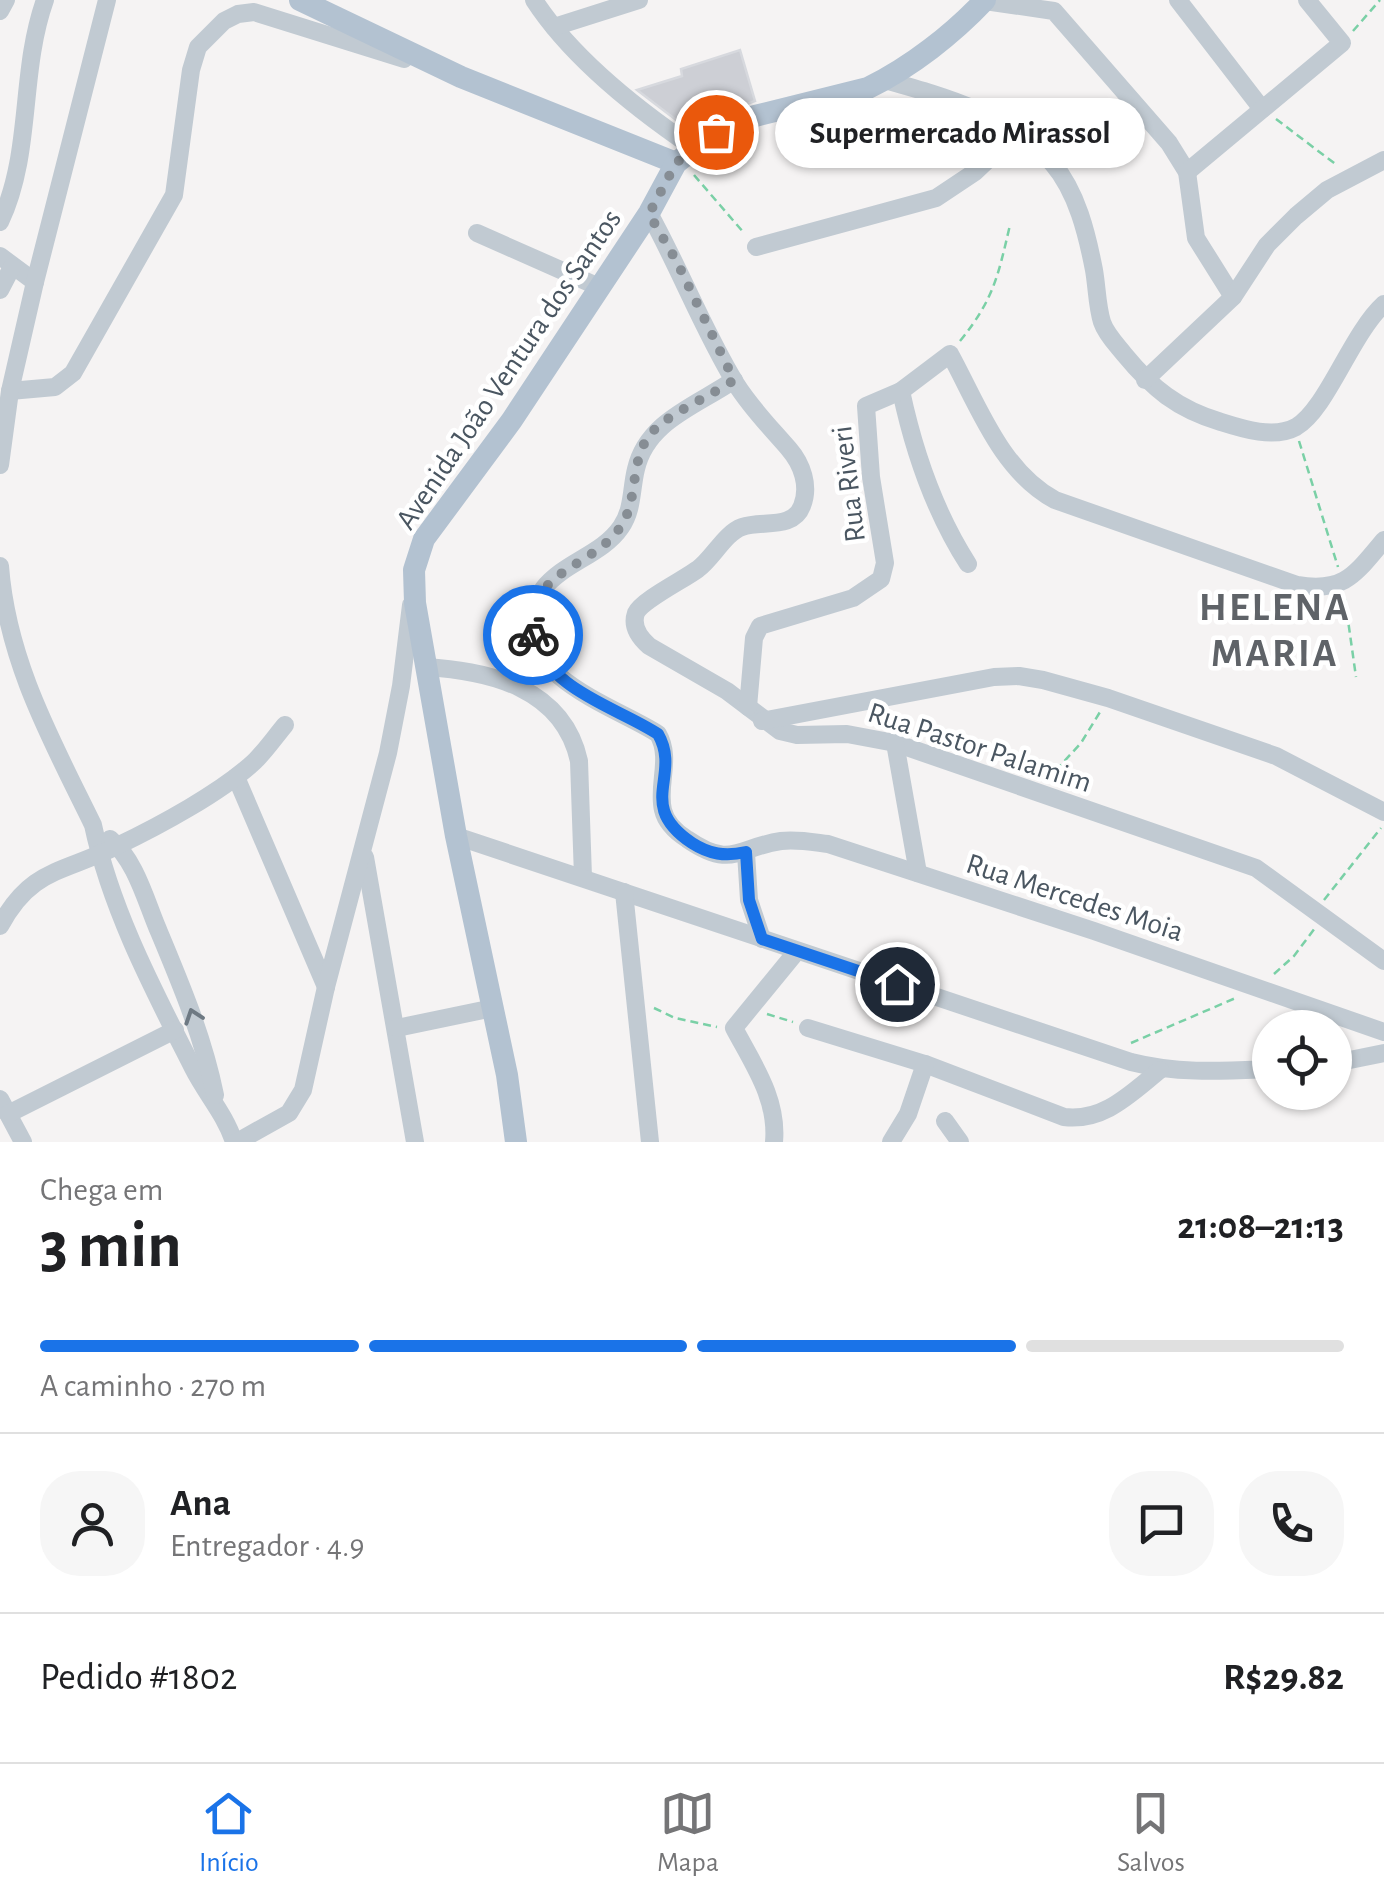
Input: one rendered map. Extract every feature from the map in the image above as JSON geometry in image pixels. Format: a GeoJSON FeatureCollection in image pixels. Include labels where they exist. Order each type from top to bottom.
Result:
{"type":"FeatureCollection","features":[{"type":"Feature","properties":{"kind":"main road"},"geometry":{"type":"LineString","coordinates":[[300,0],[462,76],[640,147],[683,156],[716,132],[755,116],[868,88],[885,80],[985,0]]}},
{"type":"Feature","properties":{"kind":"main road","name":"Avenida João Ventura dos Santos"},"geometry":{"type":"LineString","coordinates":[[516,1142],[508,1076],[456,836],[413,584],[424,539],[512,420],[683,156]]}},
{"type":"Feature","properties":{"kind":"street"},"geometry":{"type":"LineString","coordinates":[[0,11],[6,0]]}},
{"type":"Feature","properties":{"kind":"street"},"geometry":{"type":"LineString","coordinates":[[0,222],[20,162],[33,38],[45,0]]}},
{"type":"Feature","properties":{"kind":"street"},"geometry":{"type":"LineString","coordinates":[[0,465],[10,391],[35,282],[108,0]]}},
{"type":"Feature","properties":{"kind":"street"},"geometry":{"type":"LineString","coordinates":[[534,0],[554,27],[683,156]]}},
{"type":"Feature","properties":{"kind":"street"},"geometry":{"type":"LineString","coordinates":[[554,27],[639,0]]}},
{"type":"Feature","properties":{"kind":"street"},"geometry":{"type":"LineString","coordinates":[[985,0],[1054,10],[1169,143],[1187,172],[1196,238],[1232,297]]}},
{"type":"Feature","properties":{"kind":"street"},"geometry":{"type":"LineString","coordinates":[[1178,0],[1262,109]]}},
{"type":"Feature","properties":{"kind":"street"},"geometry":{"type":"LineString","coordinates":[[1187,172],[1342,43],[1308,0]]}},
{"type":"Feature","properties":{"kind":"street"},"geometry":{"type":"LineString","coordinates":[[10,391],[40,390],[64,382],[132,273],[174,195],[191,70],[198,47],[224,21],[238,14],[269,14],[462,76]]}},
{"type":"Feature","properties":{"kind":"street"},"geometry":{"type":"LineString","coordinates":[[885,80],[970,105],[1041,152],[1067,184],[1078,208],[1094,267],[1102,323],[1160,395],[1210,419],[1267,432],[1295,428],[1318,406],[1348,351],[1372,314],[1384,304]]}},
{"type":"Feature","properties":{"kind":"street"},"geometry":{"type":"LineString","coordinates":[[640,147],[643,112]]}},
{"type":"Feature","properties":{"kind":"street"},"geometry":{"type":"LineString","coordinates":[[756,247],[936,198],[956,187],[1016,133]]}},
{"type":"Feature","properties":{"kind":"street"},"geometry":{"type":"LineString","coordinates":[[1146,380],[1232,297],[1267,245],[1312,203],[1351,176],[1384,160]]}},
{"type":"Feature","properties":{"kind":"street","name":"Rua Pastor Palamim"},"geometry":{"type":"LineString","coordinates":[[649,214],[677,262],[734,380],[758,416],[795,456],[802,469],[805,497],[801,510],[790,521],[736,530],[703,566],[640,607],[635,621],[639,637],[702,675],[762,721],[788,734],[847,734],[895,743],[1256,868],[1384,961]]}},
{"type":"Feature","properties":{"kind":"street"},"geometry":{"type":"LineString","coordinates":[[478,233],[599,287]]}},
{"type":"Feature","properties":{"kind":"street"},"geometry":{"type":"LineString","coordinates":[[0,290],[6,262],[35,282]]}},
{"type":"Feature","properties":{"kind":"street"},"geometry":{"type":"LineString","coordinates":[[968,564],[943,524],[919,460],[902,391],[950,354],[1018,472],[1036,490],[1054,500],[1137,526],[1297,586],[1318,589],[1342,583],[1384,540]]}},
{"type":"Feature","properties":{"kind":"street"},"geometry":{"type":"LineString","coordinates":[[734,380],[656,428],[639,458],[623,525],[602,546],[543,588],[531,622],[539,654],[550,668],[595,700],[658,734],[664,750],[662,803],[670,824],[703,850],[730,856],[746,852],[749,900],[762,939]]}},
{"type":"Feature","properties":{"kind":"street","name":"Rua Riveri"},"geometry":{"type":"LineString","coordinates":[[748,708],[754,638],[760,626],[853,598],[875,586],[884,573],[866,406],[902,391]]}},
{"type":"Feature","properties":{"kind":"street"},"geometry":{"type":"LineString","coordinates":[[0,566],[15,656]]}},
{"type":"Feature","properties":{"kind":"street"},"geometry":{"type":"LineString","coordinates":[[0,636],[15,656],[94,825],[120,913],[196,1075],[227,1121],[235,1142],[277,1121],[296,1104],[303,1090],[401,686],[413,584]]}},
{"type":"Feature","properties":{"kind":"street"},"geometry":{"type":"LineString","coordinates":[[426,667],[502,678],[563,723],[580,761],[582,878]]}},
{"type":"Feature","properties":{"kind":"street"},"geometry":{"type":"LineString","coordinates":[[762,721],[1008,676],[1042,680],[1108,698],[1276,756],[1384,812]]}},
{"type":"Feature","properties":{"kind":"street"},"geometry":{"type":"LineString","coordinates":[[0,926],[27,887],[118,846],[236,777],[285,725]]}},
{"type":"Feature","properties":{"kind":"street"},"geometry":{"type":"LineString","coordinates":[[895,743],[918,873]]}},
{"type":"Feature","properties":{"kind":"street"},"geometry":{"type":"LineString","coordinates":[[236,777],[326,987]]}},
{"type":"Feature","properties":{"kind":"street"},"geometry":{"type":"LineString","coordinates":[[94,825],[118,846],[139,882],[192,1012],[219,1110]]}},
{"type":"Feature","properties":{"kind":"street"},"geometry":{"type":"LineString","coordinates":[[456,836],[1160,1070],[1252,1070]]}},
{"type":"Feature","properties":{"kind":"street","name":"Rua Mercedes Moia"},"geometry":{"type":"LineString","coordinates":[[746,852],[782,841],[828,844],[1384,1032]]}},
{"type":"Feature","properties":{"kind":"street"},"geometry":{"type":"LineString","coordinates":[[364,849],[415,1142]]}},
{"type":"Feature","properties":{"kind":"street"},"geometry":{"type":"LineString","coordinates":[[624,892],[650,1142]]}},
{"type":"Feature","properties":{"kind":"street"},"geometry":{"type":"LineString","coordinates":[[774,1142],[767,1090],[734,1028],[797,951]]}},
{"type":"Feature","properties":{"kind":"street"},"geometry":{"type":"LineString","coordinates":[[397,1028],[493,1008]]}},
{"type":"Feature","properties":{"kind":"street"},"geometry":{"type":"LineString","coordinates":[[808,1028],[925,1064],[1016,1101],[1081,1120],[1108,1109],[1160,1070]]}},
{"type":"Feature","properties":{"kind":"street"},"geometry":{"type":"LineString","coordinates":[[23,1142],[4,1106],[175,1030]]}},
{"type":"Feature","properties":{"kind":"street"},"geometry":{"type":"LineString","coordinates":[[1352,1060],[1384,1053]]}},
{"type":"Feature","properties":{"kind":"street"},"geometry":{"type":"LineString","coordinates":[[891,1142],[908,1114],[925,1064]]}},
{"type":"Feature","properties":{"kind":"street"},"geometry":{"type":"LineString","coordinates":[[946,1121],[960,1142]]}},
{"type":"Feature","properties":{"kind":"path"},"geometry":{"type":"LineString","coordinates":[[1342,43],[1380,0]]}},
{"type":"Feature","properties":{"kind":"path"},"geometry":{"type":"LineString","coordinates":[[1262,109],[1351,176]]}},
{"type":"Feature","properties":{"kind":"path"},"geometry":{"type":"LineString","coordinates":[[683,156],[756,247]]}},
{"type":"Feature","properties":{"kind":"path"},"geometry":{"type":"LineString","coordinates":[[950,354],[984,312],[1010,226]]}},
{"type":"Feature","properties":{"kind":"path"},"geometry":{"type":"LineString","coordinates":[[1295,428],[1342,583],[1356,677]]}},
{"type":"Feature","properties":{"kind":"path"},"geometry":{"type":"LineString","coordinates":[[1035,792],[1081,743],[1108,698]]}},
{"type":"Feature","properties":{"kind":"path"},"geometry":{"type":"LineString","coordinates":[[1106,1054],[1259,988],[1294,956],[1384,825]]}},
{"type":"Feature","properties":{"kind":"path"},"geometry":{"type":"LineString","coordinates":[[637,999],[675,1018],[702,1026],[734,1028]]}},
{"type":"Feature","properties":{"kind":"path"},"geometry":{"type":"LineString","coordinates":[[748,1008],[808,1028]]}},
{"type":"Feature","properties":{"kind":"building"},"geometry":{"type":"Polygon","coordinates":[[[740,50],[755,101],[713,117],[680,123],[637,90],[682,76],[681,69],[740,50]]]}},
{"type":"Feature","properties":{"kind":"way so far"},"geometry":{"type":"LineString","coordinates":[[533,635],[531,622],[543,588],[602,546],[623,525],[634,472],[656,428],[734,380],[677,262],[649,214],[676,163],[716,132]]}},
{"type":"Feature","properties":{"kind":"place","name":"Supermercado Mirassol"},"geometry":{"type":"Point","coordinates":[716,132]}},
{"type":"Feature","properties":{"kind":"district","name":"HELENA MARIA"},"geometry":{"type":"Point","coordinates":[1275,629]}},
{"type":"Feature","properties":{"kind":"route"},"geometry":{"type":"LineString","coordinates":[[533,635],[539,654],[570,684],[658,734],[664,750],[664,817],[680,835],[703,850],[730,856],[746,852],[749,900],[762,939],[897,984]]}}]}
